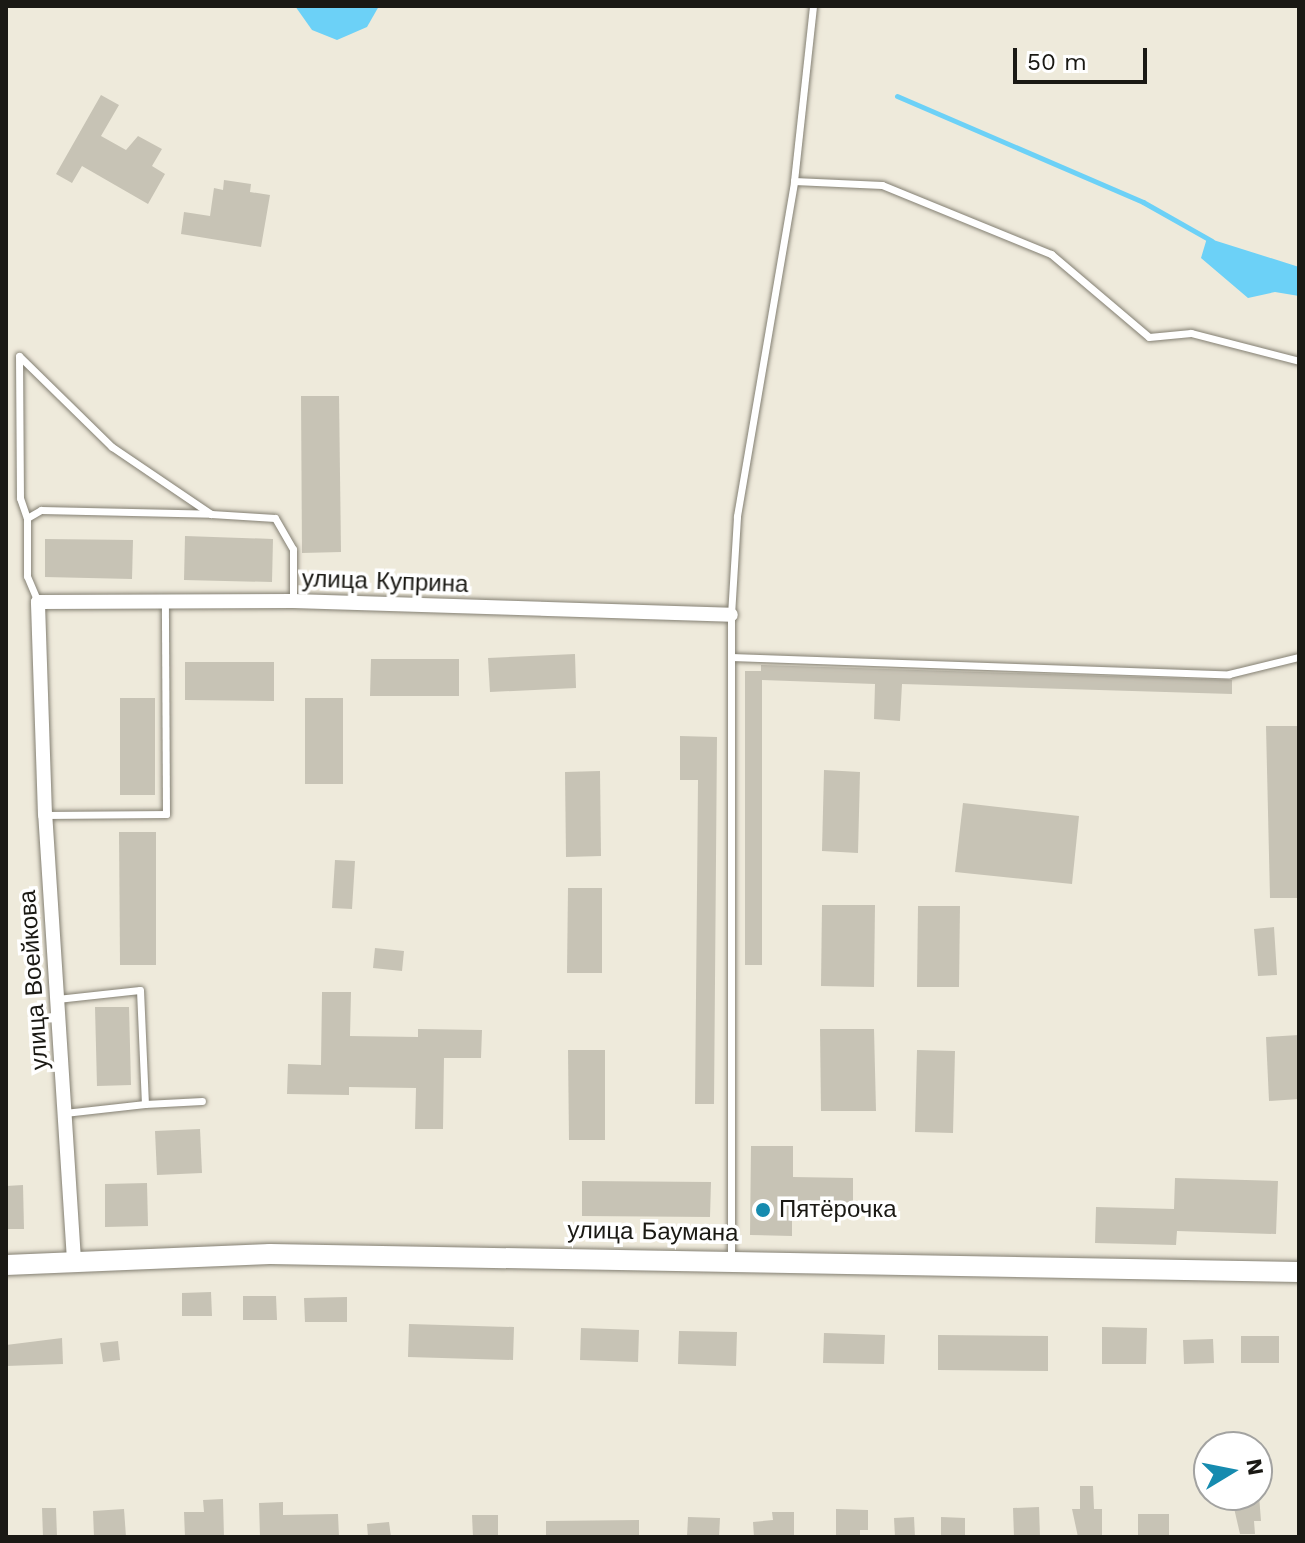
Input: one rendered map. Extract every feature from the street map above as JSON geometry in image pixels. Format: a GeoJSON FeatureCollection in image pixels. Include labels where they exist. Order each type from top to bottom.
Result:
{"type":"FeatureCollection","features":[{"type":"Feature","properties":{"kind":"street","name":"улица Куприна"},"geometry":{"type":"LineString","coordinates":[[38,602],[293,601],[731,615]]}},
{"type":"Feature","properties":{"kind":"street","name":"улица Воейкова"},"geometry":{"type":"LineString","coordinates":[[38,602],[45,815],[74,1260]]}},
{"type":"Feature","properties":{"kind":"street","name":"улица Баумана"},"geometry":{"type":"LineString","coordinates":[[6,1265],[270,1254],[731,1258],[1299,1272]]}},
{"type":"Feature","properties":{"kind":"lane"},"geometry":{"type":"LineString","coordinates":[[731,1258],[731,615],[737,516],[794,181],[813,6]]}},
{"type":"Feature","properties":{"kind":"lane"},"geometry":{"type":"LineString","coordinates":[[794,181],[882,185],[1051,254],[1149,337],[1191,333],[1299,361]]}},
{"type":"Feature","properties":{"kind":"lane"},"geometry":{"type":"LineString","coordinates":[[38,602],[27,576],[27,518],[20,498],[19,356],[112,447],[211,514]]}},
{"type":"Feature","properties":{"kind":"lane"},"geometry":{"type":"LineString","coordinates":[[27,518],[41,510],[275,518],[293,549],[293,601]]}},
{"type":"Feature","properties":{"kind":"lane"},"geometry":{"type":"LineString","coordinates":[[45,815],[166,814],[165,601]]}},
{"type":"Feature","properties":{"kind":"lane"},"geometry":{"type":"LineString","coordinates":[[731,657],[1229,674],[1299,657]]}},
{"type":"Feature","properties":{"kind":"lane"},"geometry":{"type":"LineString","coordinates":[[56,999],[140,990],[145,1104]]}},
{"type":"Feature","properties":{"kind":"lane"},"geometry":{"type":"LineString","coordinates":[[65,1113],[202,1101]]}},
{"type":"Feature","properties":{"kind":"water"},"geometry":{"type":"Polygon","coordinates":[[[295,6],[379,6],[367,27],[337,40],[312,30],[295,6]]]}},
{"type":"Feature","properties":{"kind":"water"},"geometry":{"type":"Polygon","coordinates":[[[1207,238],[1299,267],[1299,296],[1275,292],[1248,298],[1201,258],[1207,238]]]}},
{"type":"Feature","properties":{"kind":"building"},"geometry":{"type":"Polygon","coordinates":[[[101,95],[119,105],[101,136],[126,150],[138,136],[162,149],[152,166],[165,174],[148,204],[82,166],[72,183],[56,174],[101,95]]]}},
{"type":"Feature","properties":{"kind":"building"},"geometry":{"type":"Polygon","coordinates":[[[224,180],[251,184],[250,192],[270,195],[261,247],[181,234],[184,212],[210,216],[214,188],[223,190],[224,180]]]}},
{"type":"Feature","properties":{"kind":"building"},"geometry":{"type":"Polygon","coordinates":[[[301,396],[339,396],[341,552],[302,553],[301,396]]]}},
{"type":"Feature","properties":{"kind":"building"},"geometry":{"type":"Polygon","coordinates":[[[185,536],[273,539],[272,582],[184,580],[185,536]]]}},
{"type":"Feature","properties":{"kind":"building"},"geometry":{"type":"Polygon","coordinates":[[[45,539],[133,540],[132,579],[45,577],[45,539]]]}},
{"type":"Feature","properties":{"kind":"building"},"geometry":{"type":"Polygon","coordinates":[[[575,654],[576,688],[490,692],[488,658],[575,654]]]}},
{"type":"Feature","properties":{"kind":"building"},"geometry":{"type":"Polygon","coordinates":[[[371,659],[459,659],[459,696],[370,696],[371,659]]]}},
{"type":"Feature","properties":{"kind":"building"},"geometry":{"type":"Polygon","coordinates":[[[185,662],[274,662],[274,701],[185,700],[185,662]]]}},
{"type":"Feature","properties":{"kind":"building"},"geometry":{"type":"Polygon","coordinates":[[[761,665],[1232,680],[1232,694],[902,684],[900,721],[874,719],[875,684],[762,680],[762,965],[745,965],[745,671],[761,671],[761,665]]]}},
{"type":"Feature","properties":{"kind":"building"},"geometry":{"type":"Polygon","coordinates":[[[120,698],[155,698],[155,795],[120,795],[120,698]]]}},
{"type":"Feature","properties":{"kind":"building"},"geometry":{"type":"Polygon","coordinates":[[[305,698],[343,698],[343,784],[305,784],[305,698]]]}},
{"type":"Feature","properties":{"kind":"building"},"geometry":{"type":"Polygon","coordinates":[[[1266,726],[1299,726],[1299,898],[1270,898],[1266,726]]]}},
{"type":"Feature","properties":{"kind":"building"},"geometry":{"type":"Polygon","coordinates":[[[680,736],[717,737],[714,1104],[695,1104],[698,780],[680,780],[680,736]]]}},
{"type":"Feature","properties":{"kind":"building"},"geometry":{"type":"Polygon","coordinates":[[[824,770],[860,772],[858,853],[822,851],[824,770]]]}},
{"type":"Feature","properties":{"kind":"building"},"geometry":{"type":"Polygon","coordinates":[[[600,771],[601,856],[566,857],[565,772],[600,771]]]}},
{"type":"Feature","properties":{"kind":"building"},"geometry":{"type":"Polygon","coordinates":[[[963,803],[1079,816],[1072,884],[955,872],[963,803]]]}},
{"type":"Feature","properties":{"kind":"building"},"geometry":{"type":"Polygon","coordinates":[[[119,832],[156,832],[156,965],[120,965],[119,832]]]}},
{"type":"Feature","properties":{"kind":"building"},"geometry":{"type":"Polygon","coordinates":[[[335,860],[355,861],[352,909],[332,908],[335,860]]]}},
{"type":"Feature","properties":{"kind":"building"},"geometry":{"type":"Polygon","coordinates":[[[568,888],[602,888],[602,973],[567,973],[568,888]]]}},
{"type":"Feature","properties":{"kind":"building"},"geometry":{"type":"Polygon","coordinates":[[[822,905],[875,905],[874,987],[821,986],[822,905]]]}},
{"type":"Feature","properties":{"kind":"building"},"geometry":{"type":"Polygon","coordinates":[[[918,906],[960,906],[959,987],[917,987],[918,906]]]}},
{"type":"Feature","properties":{"kind":"building"},"geometry":{"type":"Polygon","coordinates":[[[1274,927],[1277,975],[1258,976],[1254,929],[1274,927]]]}},
{"type":"Feature","properties":{"kind":"building"},"geometry":{"type":"Polygon","coordinates":[[[375,948],[404,951],[402,971],[373,968],[375,948]]]}},
{"type":"Feature","properties":{"kind":"building"},"geometry":{"type":"Polygon","coordinates":[[[322,992],[351,992],[350,1036],[418,1037],[418,1029],[482,1030],[481,1058],[444,1058],[443,1129],[415,1129],[416,1088],[349,1087],[349,1095],[287,1094],[288,1064],[321,1065],[322,992]]]}},
{"type":"Feature","properties":{"kind":"building"},"geometry":{"type":"Polygon","coordinates":[[[95,1007],[129,1007],[131,1085],[97,1086],[95,1007]]]}},
{"type":"Feature","properties":{"kind":"building"},"geometry":{"type":"Polygon","coordinates":[[[820,1029],[874,1029],[876,1111],[821,1111],[820,1029]]]}},
{"type":"Feature","properties":{"kind":"building"},"geometry":{"type":"Polygon","coordinates":[[[1299,1035],[1299,1099],[1269,1101],[1266,1037],[1299,1035]]]}},
{"type":"Feature","properties":{"kind":"building"},"geometry":{"type":"Polygon","coordinates":[[[568,1050],[605,1050],[605,1140],[569,1140],[568,1050]]]}},
{"type":"Feature","properties":{"kind":"building"},"geometry":{"type":"Polygon","coordinates":[[[917,1050],[955,1051],[953,1133],[915,1132],[917,1050]]]}},
{"type":"Feature","properties":{"kind":"building"},"geometry":{"type":"Polygon","coordinates":[[[200,1129],[202,1173],[157,1175],[155,1131],[200,1129]]]}},
{"type":"Feature","properties":{"kind":"building"},"geometry":{"type":"Polygon","coordinates":[[[751,1146],[793,1146],[793,1177],[853,1178],[853,1216],[792,1216],[792,1236],[750,1235],[751,1146]]]}},
{"type":"Feature","properties":{"kind":"building"},"geometry":{"type":"Polygon","coordinates":[[[1175,1178],[1278,1181],[1276,1234],[1177,1231],[1176,1245],[1095,1243],[1096,1207],[1174,1209],[1175,1178]]]}},
{"type":"Feature","properties":{"kind":"building"},"geometry":{"type":"Polygon","coordinates":[[[582,1181],[711,1182],[710,1217],[582,1216],[582,1181]]]}},
{"type":"Feature","properties":{"kind":"building"},"geometry":{"type":"Polygon","coordinates":[[[147,1183],[148,1226],[105,1227],[105,1184],[147,1183]]]}},
{"type":"Feature","properties":{"kind":"building"},"geometry":{"type":"Polygon","coordinates":[[[23,1185],[24,1229],[6,1229],[6,1186],[23,1185]]]}},
{"type":"Feature","properties":{"kind":"building"},"geometry":{"type":"Polygon","coordinates":[[[211,1292],[212,1316],[182,1316],[182,1293],[211,1292]]]}},
{"type":"Feature","properties":{"kind":"building"},"geometry":{"type":"Polygon","coordinates":[[[243,1296],[276,1296],[277,1320],[243,1320],[243,1296]]]}},
{"type":"Feature","properties":{"kind":"building"},"geometry":{"type":"Polygon","coordinates":[[[347,1297],[347,1322],[305,1322],[304,1298],[347,1297]]]}},
{"type":"Feature","properties":{"kind":"building"},"geometry":{"type":"Polygon","coordinates":[[[409,1324],[514,1327],[513,1360],[408,1357],[409,1324]]]}},
{"type":"Feature","properties":{"kind":"building"},"geometry":{"type":"Polygon","coordinates":[[[1102,1327],[1147,1328],[1146,1364],[1102,1364],[1102,1327]]]}},
{"type":"Feature","properties":{"kind":"building"},"geometry":{"type":"Polygon","coordinates":[[[581,1328],[639,1330],[638,1362],[580,1360],[581,1328]]]}},
{"type":"Feature","properties":{"kind":"building"},"geometry":{"type":"Polygon","coordinates":[[[679,1331],[737,1332],[736,1366],[678,1364],[679,1331]]]}},
{"type":"Feature","properties":{"kind":"building"},"geometry":{"type":"Polygon","coordinates":[[[824,1333],[885,1335],[884,1364],[823,1363],[824,1333]]]}},
{"type":"Feature","properties":{"kind":"building"},"geometry":{"type":"Polygon","coordinates":[[[938,1335],[1048,1336],[1048,1371],[938,1370],[938,1335]]]}},
{"type":"Feature","properties":{"kind":"building"},"geometry":{"type":"Polygon","coordinates":[[[1241,1336],[1279,1336],[1279,1363],[1241,1363],[1241,1336]]]}},
{"type":"Feature","properties":{"kind":"building"},"geometry":{"type":"Polygon","coordinates":[[[62,1338],[63,1364],[6,1366],[6,1345],[62,1338]]]}},
{"type":"Feature","properties":{"kind":"building"},"geometry":{"type":"Polygon","coordinates":[[[1213,1339],[1214,1363],[1184,1364],[1183,1340],[1213,1339]]]}},
{"type":"Feature","properties":{"kind":"building"},"geometry":{"type":"Polygon","coordinates":[[[118,1341],[120,1360],[103,1362],[100,1343],[118,1341]]]}},
{"type":"Feature","properties":{"kind":"building"},"geometry":{"type":"Polygon","coordinates":[[[1080,1486],[1093,1486],[1094,1509],[1102,1509],[1102,1537],[1078,1537],[1072,1509],[1080,1509],[1080,1486]]]}},
{"type":"Feature","properties":{"kind":"building"},"geometry":{"type":"Polygon","coordinates":[[[223,1499],[224,1537],[185,1537],[184,1512],[204,1512],[203,1500],[223,1499]]]}},
{"type":"Feature","properties":{"kind":"building"},"geometry":{"type":"Polygon","coordinates":[[[283,1502],[283,1515],[338,1514],[339,1537],[260,1537],[259,1503],[283,1502]]]}},
{"type":"Feature","properties":{"kind":"building"},"geometry":{"type":"Polygon","coordinates":[[[1039,1507],[1040,1537],[1014,1537],[1013,1508],[1039,1507]]]}},
{"type":"Feature","properties":{"kind":"building"},"geometry":{"type":"Polygon","coordinates":[[[42,1508],[56,1508],[57,1537],[43,1537],[42,1508]]]}},
{"type":"Feature","properties":{"kind":"building"},"geometry":{"type":"Polygon","coordinates":[[[124,1509],[126,1537],[94,1537],[93,1511],[124,1509]]]}},
{"type":"Feature","properties":{"kind":"building"},"geometry":{"type":"Polygon","coordinates":[[[836,1509],[868,1510],[868,1530],[860,1530],[860,1537],[836,1537],[836,1509]]]}},
{"type":"Feature","properties":{"kind":"building"},"geometry":{"type":"Polygon","coordinates":[[[1235,1511],[1260,1511],[1261,1521],[1254,1521],[1255,1534],[1240,1534],[1235,1511]]]}},
{"type":"Feature","properties":{"kind":"building"},"geometry":{"type":"Polygon","coordinates":[[[772,1512],[794,1512],[794,1537],[754,1537],[753,1522],[773,1520],[772,1512]]]}},
{"type":"Feature","properties":{"kind":"building"},"geometry":{"type":"Polygon","coordinates":[[[1138,1514],[1169,1514],[1169,1537],[1138,1537],[1138,1514]]]}},
{"type":"Feature","properties":{"kind":"building"},"geometry":{"type":"Polygon","coordinates":[[[472,1515],[498,1515],[498,1537],[473,1537],[472,1515]]]}},
{"type":"Feature","properties":{"kind":"building"},"geometry":{"type":"Polygon","coordinates":[[[688,1517],[720,1518],[719,1537],[687,1537],[688,1517]]]}},
{"type":"Feature","properties":{"kind":"building"},"geometry":{"type":"Polygon","coordinates":[[[914,1517],[915,1537],[895,1537],[894,1518],[914,1517]]]}},
{"type":"Feature","properties":{"kind":"building"},"geometry":{"type":"Polygon","coordinates":[[[941,1517],[965,1518],[965,1537],[941,1537],[941,1517]]]}},
{"type":"Feature","properties":{"kind":"building"},"geometry":{"type":"Polygon","coordinates":[[[639,1520],[639,1537],[546,1537],[546,1521],[639,1520]]]}},
{"type":"Feature","properties":{"kind":"building"},"geometry":{"type":"Polygon","coordinates":[[[389,1522],[391,1537],[368,1537],[367,1524],[389,1522]]]}},
{"type":"Feature","properties":{"kind":"waterway"},"geometry":{"type":"LineString","coordinates":[[897,96],[1143,202],[1212,241]]}},
{"type":"Feature","properties":{"kind":"place","name":"Пятёрочка"},"geometry":{"type":"Point","coordinates":[763,1210]}}]}
